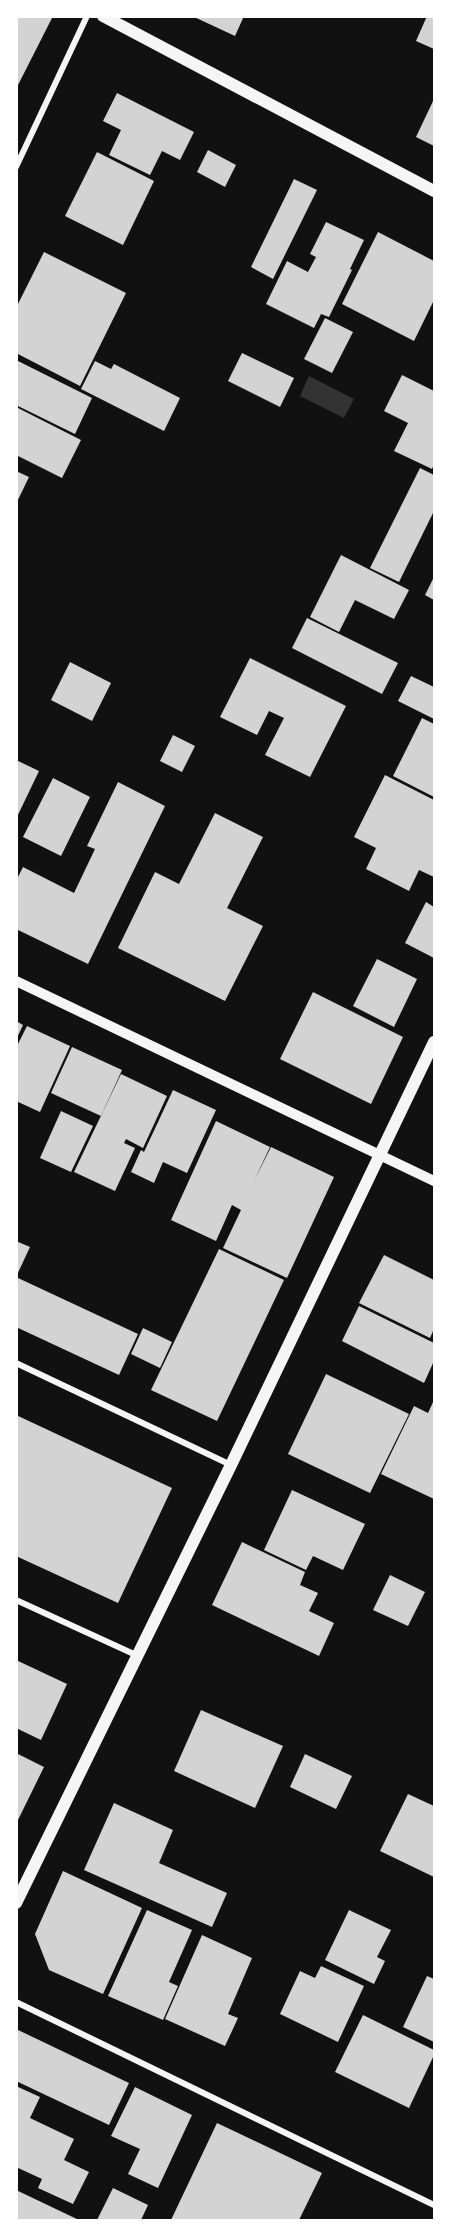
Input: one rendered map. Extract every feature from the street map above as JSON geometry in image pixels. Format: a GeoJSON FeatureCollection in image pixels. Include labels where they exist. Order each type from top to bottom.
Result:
{"type":"FeatureCollection","features":[{"type":"Feature","properties":{"kind":"main road"},"geometry":{"type":"LineString","coordinates":[[103,16],[435,191]]}},
{"type":"Feature","properties":{"kind":"main road"},"geometry":{"type":"LineString","coordinates":[[16,1903],[231,1465],[378,1155],[435,1042]]}},
{"type":"Feature","properties":{"kind":"street"},"geometry":{"type":"LineString","coordinates":[[16,166],[87,16]]}},
{"type":"Feature","properties":{"kind":"street"},"geometry":{"type":"LineString","coordinates":[[16,981],[435,1181]]}},
{"type":"Feature","properties":{"kind":"street"},"geometry":{"type":"LineString","coordinates":[[16,1363],[231,1465]]}},
{"type":"Feature","properties":{"kind":"street"},"geometry":{"type":"LineString","coordinates":[[16,1600],[136,1655]]}},
{"type":"Feature","properties":{"kind":"street"},"geometry":{"type":"LineString","coordinates":[[16,2002],[435,2205]]}},
{"type":"Feature","properties":{"kind":"shaded area"},"geometry":{"type":"Polygon","coordinates":[[[309,376],[354,399],[344,418],[300,396],[309,376]]]}},
{"type":"Feature","properties":{"kind":"building"},"geometry":{"type":"Polygon","coordinates":[[[16,16],[52,18],[16,89],[16,16]]]}},
{"type":"Feature","properties":{"kind":"building"},"geometry":{"type":"Polygon","coordinates":[[[192,16],[244,16],[235,36],[192,16]]]}},
{"type":"Feature","properties":{"kind":"building"},"geometry":{"type":"Polygon","coordinates":[[[427,16],[434,16],[434,49],[416,41],[427,16]]]}},
{"type":"Feature","properties":{"kind":"building"},"geometry":{"type":"Polygon","coordinates":[[[117,93],[194,132],[180,160],[162,151],[150,175],[109,155],[121,130],[103,121],[117,93]]]}},
{"type":"Feature","properties":{"kind":"building"},"geometry":{"type":"Polygon","coordinates":[[[434,99],[434,146],[416,137],[434,99]]]}},
{"type":"Feature","properties":{"kind":"building"},"geometry":{"type":"Polygon","coordinates":[[[208,150],[236,165],[225,187],[197,172],[208,150]]]}},
{"type":"Feature","properties":{"kind":"building"},"geometry":{"type":"Polygon","coordinates":[[[97,152],[154,181],[123,245],[65,216],[97,152]]]}},
{"type":"Feature","properties":{"kind":"building"},"geometry":{"type":"Polygon","coordinates":[[[294,179],[317,190],[273,279],[251,267],[294,179]]]}},
{"type":"Feature","properties":{"kind":"building"},"geometry":{"type":"Polygon","coordinates":[[[326,222],[364,240],[329,317],[321,314],[314,328],[266,304],[287,261],[308,272],[316,257],[310,254],[326,222]]]}},
{"type":"Feature","properties":{"kind":"building"},"geometry":{"type":"Polygon","coordinates":[[[378,232],[434,261],[434,300],[414,341],[342,304],[378,232]]]}},
{"type":"Feature","properties":{"kind":"building"},"geometry":{"type":"Polygon","coordinates":[[[44,252],[126,293],[80,386],[16,353],[16,308],[44,252]]]}},
{"type":"Feature","properties":{"kind":"building"},"geometry":{"type":"Polygon","coordinates":[[[325,318],[353,332],[332,373],[304,359],[325,318]]]}},
{"type":"Feature","properties":{"kind":"building"},"geometry":{"type":"Polygon","coordinates":[[[242,353],[294,378],[280,407],[228,381],[242,353]]]}},
{"type":"Feature","properties":{"kind":"building"},"geometry":{"type":"Polygon","coordinates":[[[16,360],[92,398],[75,434],[16,405],[16,360]]]}},
{"type":"Feature","properties":{"kind":"building"},"geometry":{"type":"Polygon","coordinates":[[[95,361],[111,369],[114,364],[180,398],[164,431],[81,389],[95,361]]]}},
{"type":"Feature","properties":{"kind":"building"},"geometry":{"type":"Polygon","coordinates":[[[402,375],[434,391],[434,464],[432,469],[394,451],[408,423],[384,411],[402,375]]]}},
{"type":"Feature","properties":{"kind":"building"},"geometry":{"type":"Polygon","coordinates":[[[16,407],[81,440],[62,478],[16,455],[16,407]]]}},
{"type":"Feature","properties":{"kind":"building"},"geometry":{"type":"Polygon","coordinates":[[[420,468],[434,475],[434,511],[399,582],[370,568],[420,468]]]}},
{"type":"Feature","properties":{"kind":"building"},"geometry":{"type":"Polygon","coordinates":[[[16,471],[29,477],[16,504],[16,471]]]}},
{"type":"Feature","properties":{"kind":"building"},"geometry":{"type":"Polygon","coordinates":[[[341,555],[409,590],[394,619],[355,600],[339,632],[310,617],[341,555]]]}},
{"type":"Feature","properties":{"kind":"building"},"geometry":{"type":"Polygon","coordinates":[[[434,577],[434,600],[425,595],[434,577]]]}},
{"type":"Feature","properties":{"kind":"building"},"geometry":{"type":"Polygon","coordinates":[[[307,618],[398,663],[382,694],[292,648],[307,618]]]}},
{"type":"Feature","properties":{"kind":"building"},"geometry":{"type":"Polygon","coordinates":[[[250,658],[346,706],[310,777],[265,755],[284,718],[269,711],[257,735],[220,717],[250,658]]]}},
{"type":"Feature","properties":{"kind":"building"},"geometry":{"type":"Polygon","coordinates":[[[70,662],[111,683],[92,721],[51,700],[70,662]]]}},
{"type":"Feature","properties":{"kind":"building"},"geometry":{"type":"Polygon","coordinates":[[[411,676],[434,687],[434,719],[398,701],[411,676]]]}},
{"type":"Feature","properties":{"kind":"building"},"geometry":{"type":"Polygon","coordinates":[[[422,718],[434,724],[434,797],[393,776],[422,718]]]}},
{"type":"Feature","properties":{"kind":"building"},"geometry":{"type":"Polygon","coordinates":[[[173,735],[195,746],[182,772],[160,761],[173,735]]]}},
{"type":"Feature","properties":{"kind":"building"},"geometry":{"type":"Polygon","coordinates":[[[16,760],[39,771],[16,819],[16,760]]]}},
{"type":"Feature","properties":{"kind":"building"},"geometry":{"type":"Polygon","coordinates":[[[385,775],[434,800],[434,877],[419,870],[409,891],[366,869],[376,848],[354,837],[385,775]]]}},
{"type":"Feature","properties":{"kind":"building"},"geometry":{"type":"Polygon","coordinates":[[[53,778],[90,797],[61,856],[23,837],[53,778]]]}},
{"type":"Feature","properties":{"kind":"building"},"geometry":{"type":"Polygon","coordinates":[[[118,782],[165,806],[88,964],[16,929],[16,881],[23,867],[74,893],[95,849],[87,846],[118,782]]]}},
{"type":"Feature","properties":{"kind":"building"},"geometry":{"type":"Polygon","coordinates":[[[215,813],[263,837],[227,908],[263,926],[225,1001],[118,948],[155,872],[179,884],[215,813]]]}},
{"type":"Feature","properties":{"kind":"building"},"geometry":{"type":"Polygon","coordinates":[[[426,902],[434,907],[434,958],[405,943],[426,902]]]}},
{"type":"Feature","properties":{"kind":"building"},"geometry":{"type":"Polygon","coordinates":[[[377,959],[417,979],[394,1027],[353,1006],[377,959]]]}},
{"type":"Feature","properties":{"kind":"building"},"geometry":{"type":"Polygon","coordinates":[[[313,992],[403,1037],[371,1104],[280,1059],[313,992]]]}},
{"type":"Feature","properties":{"kind":"building"},"geometry":{"type":"Polygon","coordinates":[[[16,1021],[23,1025],[16,1040],[16,1021]]]}},
{"type":"Feature","properties":{"kind":"building"},"geometry":{"type":"Polygon","coordinates":[[[27,1026],[70,1046],[40,1112],[16,1101],[16,1048],[27,1026]]]}},
{"type":"Feature","properties":{"kind":"building"},"geometry":{"type":"Polygon","coordinates":[[[72,1047],[122,1070],[101,1116],[51,1093],[72,1047]]]}},
{"type":"Feature","properties":{"kind":"building"},"geometry":{"type":"Polygon","coordinates":[[[121,1074],[167,1096],[143,1148],[126,1139],[124,1143],[135,1148],[115,1191],[74,1172],[121,1074]]]}},
{"type":"Feature","properties":{"kind":"building"},"geometry":{"type":"Polygon","coordinates":[[[173,1090],[216,1110],[187,1173],[163,1162],[154,1183],[131,1172],[141,1150],[144,1152],[173,1090]]]}},
{"type":"Feature","properties":{"kind":"building"},"geometry":{"type":"Polygon","coordinates":[[[61,1111],[93,1126],[71,1172],[40,1158],[61,1111]]]}},
{"type":"Feature","properties":{"kind":"building"},"geometry":{"type":"Polygon","coordinates":[[[216,1121],[270,1147],[254,1181],[271,1147],[334,1177],[287,1278],[223,1248],[241,1210],[232,1205],[216,1241],[171,1220],[216,1121]]]}},
{"type":"Feature","properties":{"kind":"building"},"geometry":{"type":"Polygon","coordinates":[[[16,1241],[30,1247],[16,1277],[16,1241]]]}},
{"type":"Feature","properties":{"kind":"building"},"geometry":{"type":"Polygon","coordinates":[[[219,1249],[284,1280],[217,1421],[151,1390],[219,1249]]]}},
{"type":"Feature","properties":{"kind":"building"},"geometry":{"type":"Polygon","coordinates":[[[384,1255],[434,1280],[434,1329],[430,1338],[359,1303],[384,1255]]]}},
{"type":"Feature","properties":{"kind":"building"},"geometry":{"type":"Polygon","coordinates":[[[18,1278],[138,1334],[119,1375],[16,1327],[18,1278]]]}},
{"type":"Feature","properties":{"kind":"building"},"geometry":{"type":"Polygon","coordinates":[[[359,1306],[434,1343],[434,1361],[424,1383],[342,1341],[359,1306]]]}},
{"type":"Feature","properties":{"kind":"building"},"geometry":{"type":"Polygon","coordinates":[[[143,1328],[172,1342],[160,1368],[131,1354],[143,1328]]]}},
{"type":"Feature","properties":{"kind":"building"},"geometry":{"type":"Polygon","coordinates":[[[326,1374],[409,1414],[370,1493],[288,1454],[326,1374]]]}},
{"type":"Feature","properties":{"kind":"building"},"geometry":{"type":"Polygon","coordinates":[[[434,1400],[434,1499],[381,1474],[414,1406],[428,1413],[434,1400]]]}},
{"type":"Feature","properties":{"kind":"building"},"geometry":{"type":"Polygon","coordinates":[[[16,1415],[172,1488],[118,1603],[16,1556],[16,1415]]]}},
{"type":"Feature","properties":{"kind":"building"},"geometry":{"type":"Polygon","coordinates":[[[292,1490],[365,1524],[343,1570],[313,1556],[306,1570],[264,1550],[292,1490]]]}},
{"type":"Feature","properties":{"kind":"building"},"geometry":{"type":"Polygon","coordinates":[[[242,1542],[305,1572],[300,1585],[318,1593],[309,1611],[334,1623],[319,1656],[212,1605],[242,1542]]]}},
{"type":"Feature","properties":{"kind":"building"},"geometry":{"type":"Polygon","coordinates":[[[390,1575],[425,1592],[408,1626],[373,1610],[390,1575]]]}},
{"type":"Feature","properties":{"kind":"building"},"geometry":{"type":"Polygon","coordinates":[[[16,1660],[67,1684],[41,1740],[16,1728],[16,1660]]]}},
{"type":"Feature","properties":{"kind":"building"},"geometry":{"type":"Polygon","coordinates":[[[201,1710],[283,1746],[255,1808],[174,1771],[201,1710]]]}},
{"type":"Feature","properties":{"kind":"building"},"geometry":{"type":"Polygon","coordinates":[[[16,1753],[44,1767],[16,1824],[16,1753]]]}},
{"type":"Feature","properties":{"kind":"building"},"geometry":{"type":"Polygon","coordinates":[[[305,1754],[352,1776],[336,1809],[290,1787],[305,1754]]]}},
{"type":"Feature","properties":{"kind":"building"},"geometry":{"type":"Polygon","coordinates":[[[408,1794],[434,1806],[434,1877],[380,1851],[408,1794]]]}},
{"type":"Feature","properties":{"kind":"building"},"geometry":{"type":"Polygon","coordinates":[[[114,1803],[173,1830],[159,1863],[227,1893],[212,1927],[84,1870],[114,1803]]]}},
{"type":"Feature","properties":{"kind":"building"},"geometry":{"type":"Polygon","coordinates":[[[63,1871],[142,1908],[103,1994],[49,1970],[35,1934],[63,1871]]]}},
{"type":"Feature","properties":{"kind":"building"},"geometry":{"type":"Polygon","coordinates":[[[147,1910],[192,1930],[169,1982],[178,1986],[163,2020],[108,1996],[147,1910]]]}},
{"type":"Feature","properties":{"kind":"building"},"geometry":{"type":"Polygon","coordinates":[[[349,1910],[391,1930],[377,1957],[385,1961],[374,1984],[325,1960],[349,1910]]]}},
{"type":"Feature","properties":{"kind":"building"},"geometry":{"type":"Polygon","coordinates":[[[202,1935],[252,1958],[228,2014],[238,2018],[225,2046],[165,2019],[202,1935]]]}},
{"type":"Feature","properties":{"kind":"building"},"geometry":{"type":"Polygon","coordinates":[[[321,1966],[364,1986],[338,2042],[280,2014],[300,1971],[315,1978],[321,1966]]]}},
{"type":"Feature","properties":{"kind":"building"},"geometry":{"type":"Polygon","coordinates":[[[427,1976],[434,1979],[434,2042],[403,2027],[427,1976]]]}},
{"type":"Feature","properties":{"kind":"building"},"geometry":{"type":"Polygon","coordinates":[[[363,2015],[434,2050],[434,2055],[409,2108],[335,2072],[363,2015]]]}},
{"type":"Feature","properties":{"kind":"building"},"geometry":{"type":"Polygon","coordinates":[[[16,2029],[129,2083],[109,2125],[16,2081],[16,2029]]]}},
{"type":"Feature","properties":{"kind":"building"},"geometry":{"type":"Polygon","coordinates":[[[16,2086],[40,2097],[30,2118],[74,2139],[64,2160],[89,2172],[73,2204],[38,2188],[42,2179],[16,2167],[16,2086]]]}},
{"type":"Feature","properties":{"kind":"building"},"geometry":{"type":"Polygon","coordinates":[[[135,2087],[192,2115],[158,2188],[128,2174],[140,2149],[111,2136],[135,2087]]]}},
{"type":"Feature","properties":{"kind":"building"},"geometry":{"type":"Polygon","coordinates":[[[217,2123],[322,2173],[299,2220],[171,2220],[217,2123]]]}},
{"type":"Feature","properties":{"kind":"building"},"geometry":{"type":"Polygon","coordinates":[[[113,2188],[148,2205],[141,2220],[97,2220],[113,2188]]]}},
{"type":"Feature","properties":{"kind":"building"},"geometry":{"type":"Polygon","coordinates":[[[16,2190],[79,2220],[16,2220],[16,2190]]]}}]}
